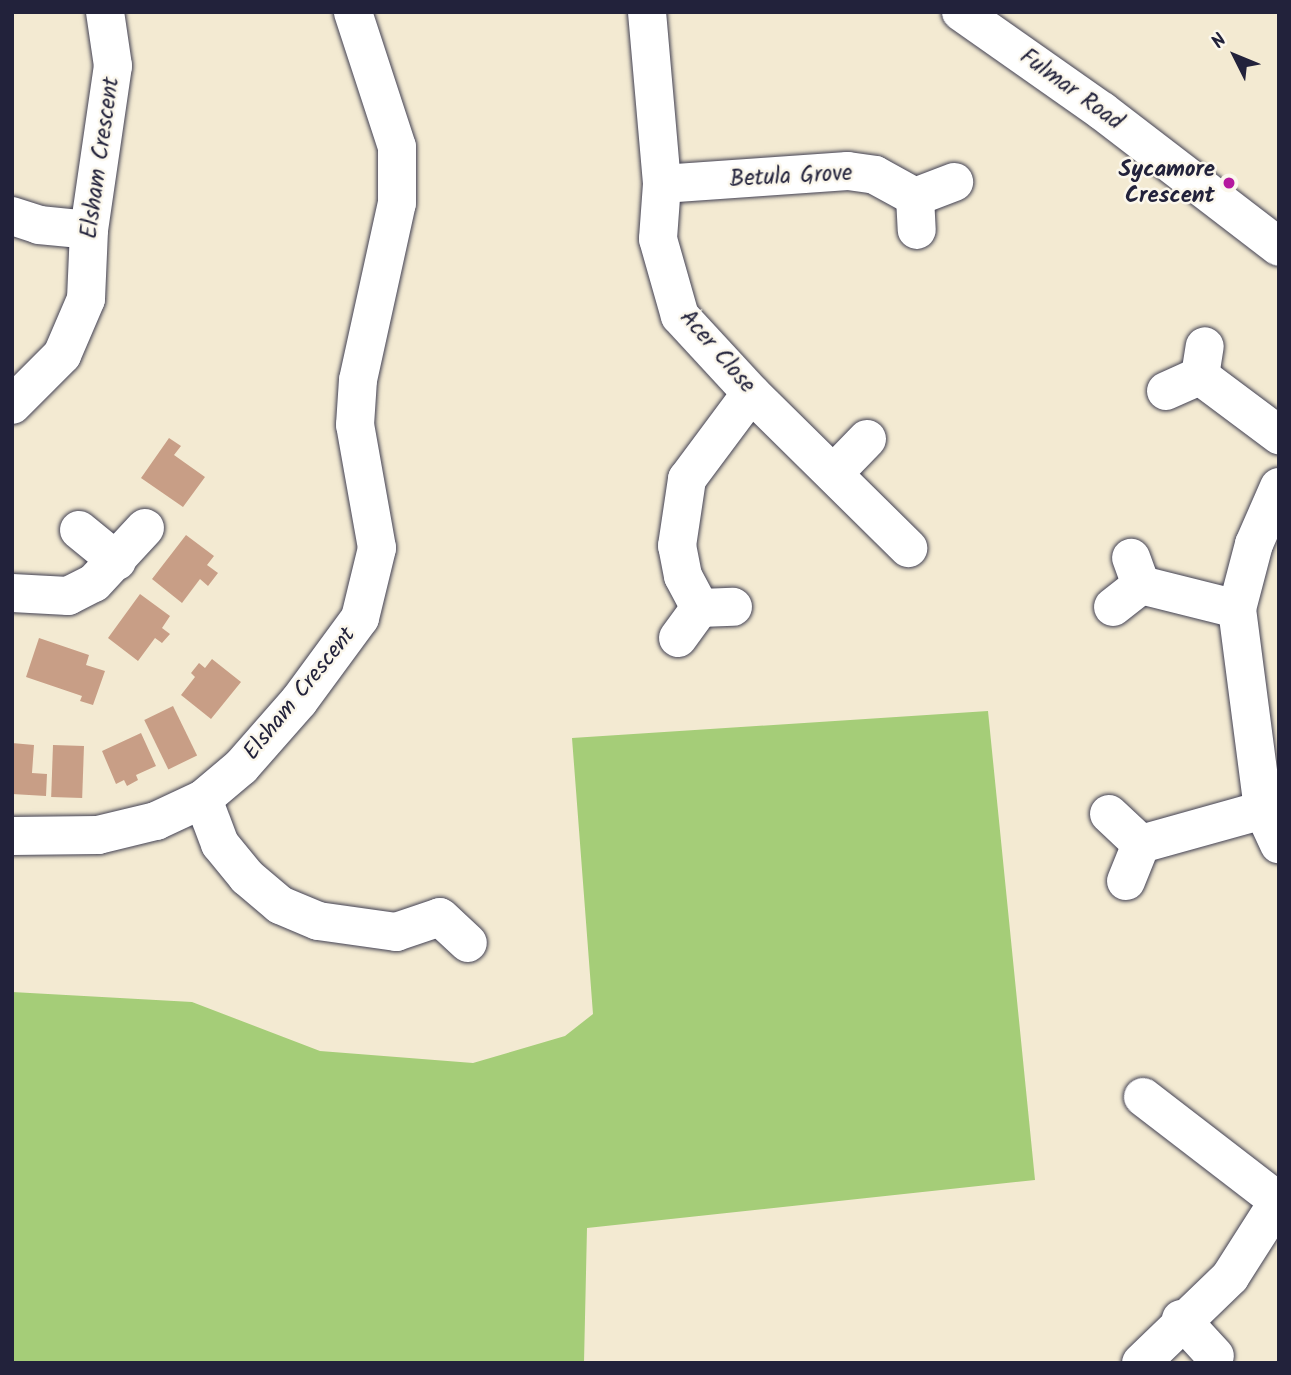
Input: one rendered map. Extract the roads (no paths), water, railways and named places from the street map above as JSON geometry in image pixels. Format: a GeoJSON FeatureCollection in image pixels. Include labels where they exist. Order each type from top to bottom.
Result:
{"type":"FeatureCollection","features":[{"type":"Feature","properties":{"kind":"street","name":"Elsham Crescent"},"geometry":{"type":"LineString","coordinates":[[12,405],[62,355],[86,299],[89,230],[113,66],[105,12]]}},
{"type":"Feature","properties":{"kind":"street","name":"Elsham Crescent"},"geometry":{"type":"LineString","coordinates":[[12,836],[98,835],[156,821],[203,799],[242,767],[299,701],[360,618],[371,585],[377,548],[355,425],[358,380],[397,203],[397,147],[353,12]]}},
{"type":"Feature","properties":{"kind":"street","name":"Acer Close"},"geometry":{"type":"LineString","coordinates":[[647,12],[662,184],[658,239],[680,316],[751,393],[835,472],[908,548]]}},
{"type":"Feature","properties":{"kind":"street","name":"Fulmar Road"},"geometry":{"type":"LineString","coordinates":[[961,12],[1102,111],[1279,247]]}},
{"type":"Feature","properties":{"kind":"street","name":"Betula Grove"},"geometry":{"type":"LineString","coordinates":[[662,184],[848,171],[875,175],[916,214],[954,181]]}},
{"type":"Feature","properties":{"kind":"street"},"geometry":{"type":"LineString","coordinates":[[12,216],[39,225],[89,230]]}},
{"type":"Feature","properties":{"kind":"street"},"geometry":{"type":"LineString","coordinates":[[1166,391],[1203,361],[1279,435]]}},
{"type":"Feature","properties":{"kind":"street"},"geometry":{"type":"LineString","coordinates":[[704,618],[683,576],[677,546],[687,479],[751,393]]}},
{"type":"Feature","properties":{"kind":"street"},"geometry":{"type":"LineString","coordinates":[[835,472],[867,439]]}},
{"type":"Feature","properties":{"kind":"street"},"geometry":{"type":"LineString","coordinates":[[1279,487],[1254,544],[1237,609],[1263,810],[1279,845]]}},
{"type":"Feature","properties":{"kind":"street"},"geometry":{"type":"LineString","coordinates":[[12,593],[68,596],[94,583],[145,528]]}},
{"type":"Feature","properties":{"kind":"street"},"geometry":{"type":"LineString","coordinates":[[79,530],[117,561]]}},
{"type":"Feature","properties":{"kind":"street"},"geometry":{"type":"LineString","coordinates":[[1128,584],[1237,609]]}},
{"type":"Feature","properties":{"kind":"street"},"geometry":{"type":"LineString","coordinates":[[203,799],[220,844],[247,877],[280,905],[318,922],[396,932],[443,902],[468,943]]}},
{"type":"Feature","properties":{"kind":"street"},"geometry":{"type":"LineString","coordinates":[[1141,844],[1263,810]]}},
{"type":"Feature","properties":{"kind":"street"},"geometry":{"type":"LineString","coordinates":[[1109,814],[1141,844]]}},
{"type":"Feature","properties":{"kind":"street"},"geometry":{"type":"LineString","coordinates":[[1126,881],[1141,844]]}},
{"type":"Feature","properties":{"kind":"street"},"geometry":{"type":"LineString","coordinates":[[1141,1363],[1181,1320],[1230,1276],[1278,1201],[1143,1097]]}},
{"type":"Feature","properties":{"kind":"street"},"geometry":{"type":"LineString","coordinates":[[1181,1320],[1215,1356]]}},
{"type":"Feature","properties":{"kind":"place","name":"Sycamore Crescent"},"geometry":{"type":"Point","coordinates":[1229,183]}}]}
